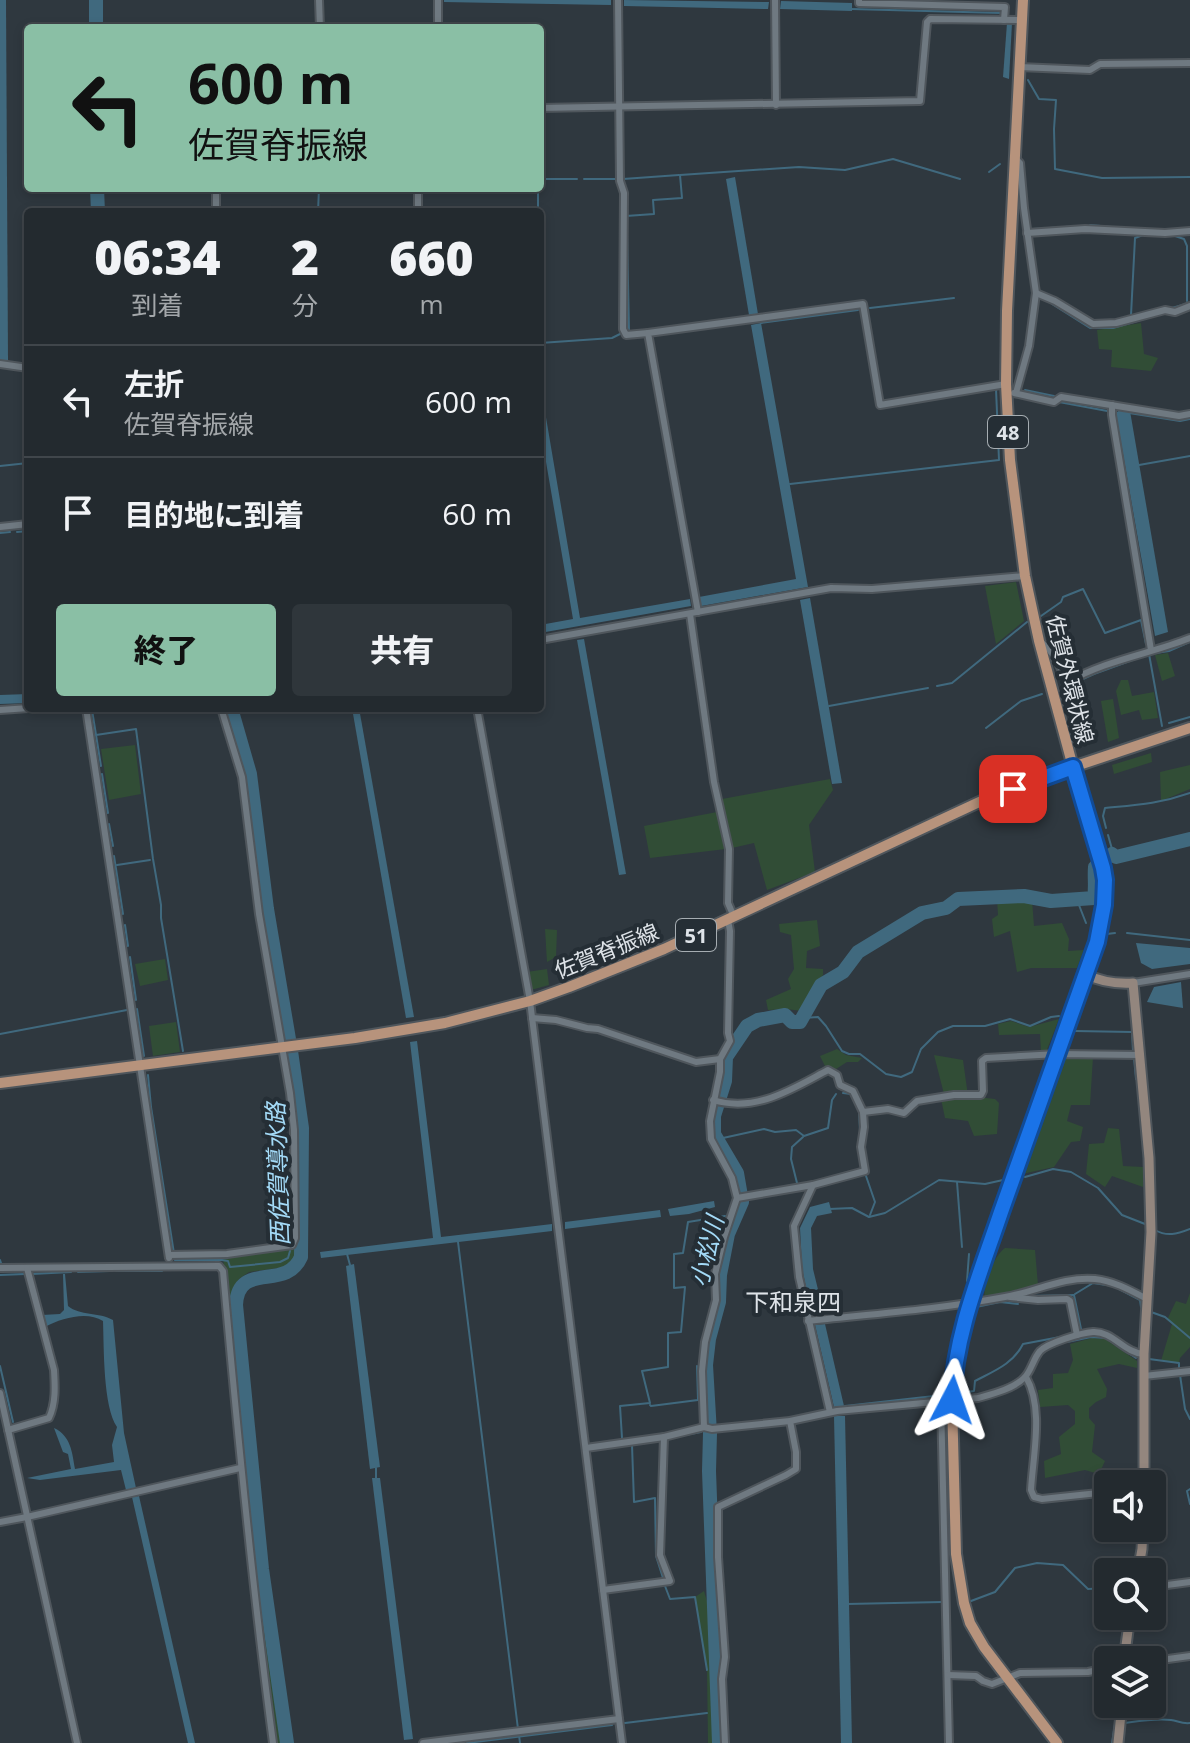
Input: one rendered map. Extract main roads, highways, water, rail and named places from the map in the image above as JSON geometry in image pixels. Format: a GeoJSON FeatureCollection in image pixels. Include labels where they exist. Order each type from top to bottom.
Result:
{"type":"FeatureCollection","features":[{"type":"Feature","properties":{"kind":"main road","name":"佐賀外環状線"},"geometry":{"type":"LineString","coordinates":[[1023,0],[1018,20],[1019,67],[1007,311],[1010,460],[1025,576],[1039,641],[1103,868],[1106,891],[1097,942],[971,1302],[947,1400],[956,1554],[959,1582],[970,1623],[1007,1679],[1057,1743]]}},
{"type":"Feature","properties":{"kind":"main road","name":"佐賀脊振線"},"geometry":{"type":"LineString","coordinates":[[0,1083],[424,1027],[530,1001],[621,967],[731,919],[990,797],[1190,728]]}},
{"type":"Feature","properties":{"kind":"water"},"geometry":{"type":"Polygon","coordinates":[[[0,0],[6,0],[8,361],[0,360],[0,0]]]}},
{"type":"Feature","properties":{"kind":"water"},"geometry":{"type":"Polygon","coordinates":[[[611,0],[611,5],[444,2],[611,0]]]}},
{"type":"Feature","properties":{"kind":"water"},"geometry":{"type":"Polygon","coordinates":[[[624,0],[769,2],[768,9],[624,6],[624,0]]]}},
{"type":"Feature","properties":{"kind":"water"},"geometry":{"type":"Polygon","coordinates":[[[781,1],[852,3],[852,11],[780,9],[781,1]]]}},
{"type":"Feature","properties":{"kind":"water"},"geometry":{"type":"Polygon","coordinates":[[[1007,23],[1012,23],[1009,79],[1003,77],[1007,23]]]}},
{"type":"Feature","properties":{"kind":"water"},"geometry":{"type":"Polygon","coordinates":[[[735,177],[758,314],[749,315],[726,179],[735,177]]]}},
{"type":"Feature","properties":{"kind":"water"},"geometry":{"type":"Polygon","coordinates":[[[761,323],[808,587],[701,606],[699,597],[796,579],[751,325],[761,323]]]}},
{"type":"Feature","properties":{"kind":"water"},"geometry":{"type":"Polygon","coordinates":[[[544,406],[580,618],[690,599],[691,606],[544,632],[544,624],[573,619],[544,450],[544,406]]]}},
{"type":"Feature","properties":{"kind":"water"},"geometry":{"type":"Polygon","coordinates":[[[1119,410],[1130,411],[1168,632],[1155,636],[1116,414],[1119,410]]]}},
{"type":"Feature","properties":{"kind":"water"},"geometry":{"type":"Polygon","coordinates":[[[810,598],[842,783],[832,784],[800,600],[810,598]]]}},
{"type":"Feature","properties":{"kind":"water"},"geometry":{"type":"Polygon","coordinates":[[[584,639],[626,874],[619,875],[577,640],[584,639]]]}},
{"type":"Feature","properties":{"kind":"water"},"geometry":{"type":"Polygon","coordinates":[[[24,694],[24,703],[0,704],[0,695],[24,694]]]}},
{"type":"Feature","properties":{"kind":"water"},"geometry":{"type":"Polygon","coordinates":[[[353,712],[360,712],[414,1017],[406,1018],[353,712]]]}},
{"type":"Feature","properties":{"kind":"water"},"geometry":{"type":"Polygon","coordinates":[[[1136,943],[1190,948],[1190,964],[1152,969],[1141,963],[1136,943]]]}},
{"type":"Feature","properties":{"kind":"water"},"geometry":{"type":"Polygon","coordinates":[[[1181,982],[1183,1008],[1147,1002],[1154,987],[1181,982]]]}},
{"type":"Feature","properties":{"kind":"water"},"geometry":{"type":"Polygon","coordinates":[[[417,1041],[441,1237],[552,1224],[552,1231],[321,1258],[320,1252],[433,1238],[410,1042],[417,1041]]]}},
{"type":"Feature","properties":{"kind":"water"},"geometry":{"type":"Polygon","coordinates":[[[714,1201],[715,1207],[689,1214],[670,1216],[668,1209],[714,1201]]]}},
{"type":"Feature","properties":{"kind":"water"},"geometry":{"type":"Polygon","coordinates":[[[829,1202],[832,1213],[817,1216],[811,1228],[813,1269],[824,1314],[812,1316],[802,1268],[800,1228],[810,1207],[829,1202]]]}},
{"type":"Feature","properties":{"kind":"water"},"geometry":{"type":"Polygon","coordinates":[[[660,1210],[661,1217],[565,1229],[565,1222],[660,1210]]]}},
{"type":"Feature","properties":{"kind":"water"},"geometry":{"type":"Polygon","coordinates":[[[354,1264],[380,1467],[370,1469],[346,1266],[354,1264]]]}},
{"type":"Feature","properties":{"kind":"water"},"geometry":{"type":"Polygon","coordinates":[[[63,1274],[68,1306],[113,1320],[124,1433],[136,1488],[126,1490],[121,1470],[40,1480],[27,1478],[71,1469],[68,1454],[63,1452],[54,1428],[67,1440],[75,1469],[114,1462],[112,1445],[117,1427],[107,1392],[103,1321],[90,1316],[74,1317],[45,1327],[42,1315],[60,1314],[64,1310],[63,1274]]]}},
{"type":"Feature","properties":{"kind":"water"},"geometry":{"type":"Polygon","coordinates":[[[825,1324],[844,1406],[834,1407],[815,1325],[825,1324]]]}},
{"type":"Feature","properties":{"kind":"water"},"geometry":{"type":"Polygon","coordinates":[[[834,1416],[845,1416],[852,1743],[841,1743],[834,1416]]]}},
{"type":"Feature","properties":{"kind":"water"},"geometry":{"type":"Polygon","coordinates":[[[372,1478],[380,1478],[413,1739],[404,1740],[372,1478]]]}},
{"type":"Feature","properties":{"kind":"water"},"geometry":{"type":"Polygon","coordinates":[[[139,1496],[195,1743],[188,1743],[132,1497],[139,1496]]]}},
{"type":"Feature","properties":{"kind":"waterway","name":"西佐賀導水路"},"geometry":{"type":"LineString","coordinates":[[96,0],[96,24]]}},
{"type":"Feature","properties":{"kind":"waterway"},"geometry":{"type":"LineString","coordinates":[[851,9],[1001,13]]}},
{"type":"Feature","properties":{"kind":"waterway"},"geometry":{"type":"LineString","coordinates":[[1028,80],[1039,99],[1056,100],[1055,169],[1102,178],[1190,177]]}},
{"type":"Feature","properties":{"kind":"waterway"},"geometry":{"type":"LineString","coordinates":[[626,216],[654,214],[653,200],[682,198],[680,175],[799,167],[845,170],[893,159],[960,179]]}},
{"type":"Feature","properties":{"kind":"waterway"},"geometry":{"type":"LineString","coordinates":[[989,172],[1000,164]]}},
{"type":"Feature","properties":{"kind":"waterway"},"geometry":{"type":"LineString","coordinates":[[623,179],[679,175]]}},
{"type":"Feature","properties":{"kind":"waterway"},"geometry":{"type":"LineString","coordinates":[[544,179],[577,179]]}},
{"type":"Feature","properties":{"kind":"waterway"},"geometry":{"type":"LineString","coordinates":[[584,179],[616,179]]}},
{"type":"Feature","properties":{"kind":"waterway","name":"西佐賀導水路"},"geometry":{"type":"LineString","coordinates":[[97,192],[98,208]]}},
{"type":"Feature","properties":{"kind":"waterway"},"geometry":{"type":"LineString","coordinates":[[318,208],[319,192]]}},
{"type":"Feature","properties":{"kind":"waterway"},"geometry":{"type":"LineString","coordinates":[[538,192],[538,208]]}},
{"type":"Feature","properties":{"kind":"waterway"},"geometry":{"type":"LineString","coordinates":[[1020,195],[1024,230]]}},
{"type":"Feature","properties":{"kind":"waterway"},"geometry":{"type":"LineString","coordinates":[[1090,225],[1123,228]]}},
{"type":"Feature","properties":{"kind":"waterway"},"geometry":{"type":"LineString","coordinates":[[1034,229],[1080,226]]}},
{"type":"Feature","properties":{"kind":"waterway"},"geometry":{"type":"LineString","coordinates":[[627,234],[629,331]]}},
{"type":"Feature","properties":{"kind":"waterway"},"geometry":{"type":"LineString","coordinates":[[1131,315],[1135,238],[1159,236]]}},
{"type":"Feature","properties":{"kind":"waterway"},"geometry":{"type":"LineString","coordinates":[[1175,236],[1184,239],[1187,246],[1187,301]]}},
{"type":"Feature","properties":{"kind":"waterway"},"geometry":{"type":"LineString","coordinates":[[870,308],[954,298]]}},
{"type":"Feature","properties":{"kind":"waterway"},"geometry":{"type":"LineString","coordinates":[[1172,308],[1189,303]]}},
{"type":"Feature","properties":{"kind":"waterway"},"geometry":{"type":"LineString","coordinates":[[1052,304],[1090,328],[1113,328],[1144,319]]}},
{"type":"Feature","properties":{"kind":"waterway"},"geometry":{"type":"LineString","coordinates":[[761,323],[858,310]]}},
{"type":"Feature","properties":{"kind":"waterway"},"geometry":{"type":"LineString","coordinates":[[544,343],[612,338],[620,334]]}},
{"type":"Feature","properties":{"kind":"waterway"},"geometry":{"type":"LineString","coordinates":[[790,484],[999,460],[996,389]]}},
{"type":"Feature","properties":{"kind":"waterway"},"geometry":{"type":"LineString","coordinates":[[1025,390],[1054,396],[1059,402],[1118,413]]}},
{"type":"Feature","properties":{"kind":"waterway"},"geometry":{"type":"LineString","coordinates":[[1129,413],[1180,421],[1190,419]]}},
{"type":"Feature","properties":{"kind":"waterway"},"geometry":{"type":"LineString","coordinates":[[1139,465],[1190,456]]}},
{"type":"Feature","properties":{"kind":"waterway"},"geometry":{"type":"LineString","coordinates":[[0,466],[24,463]]}},
{"type":"Feature","properties":{"kind":"waterway"},"geometry":{"type":"LineString","coordinates":[[17,532],[24,531]]}},
{"type":"Feature","properties":{"kind":"waterway"},"geometry":{"type":"LineString","coordinates":[[0,533],[10,532]]}},
{"type":"Feature","properties":{"kind":"waterway"},"geometry":{"type":"LineString","coordinates":[[1041,616],[1061,602],[1063,597],[1083,589],[1105,633],[1141,620],[1146,644]]}},
{"type":"Feature","properties":{"kind":"waterway"},"geometry":{"type":"LineString","coordinates":[[937,686],[952,683],[1027,622]]}},
{"type":"Feature","properties":{"kind":"waterway"},"geometry":{"type":"LineString","coordinates":[[1156,653],[1190,642]]}},
{"type":"Feature","properties":{"kind":"waterway"},"geometry":{"type":"LineString","coordinates":[[1148,654],[1162,726]]}},
{"type":"Feature","properties":{"kind":"waterway"},"geometry":{"type":"LineString","coordinates":[[1072,684],[1138,658]]}},
{"type":"Feature","properties":{"kind":"waterway"},"geometry":{"type":"LineString","coordinates":[[829,706],[928,688]]}},
{"type":"Feature","properties":{"kind":"waterway"},"geometry":{"type":"LineString","coordinates":[[986,728],[1021,701],[1042,694]]}},
{"type":"Feature","properties":{"kind":"waterway"},"geometry":{"type":"LineString","coordinates":[[92,712],[101,766]]}},
{"type":"Feature","properties":{"kind":"waterway","name":"西佐賀導水路"},"geometry":{"type":"LineString","coordinates":[[232,712],[250,774],[267,909],[302,1128],[301,1257],[285,1273],[245,1283],[239,1291],[236,1305],[262,1569],[287,1743]]}},
{"type":"Feature","properties":{"kind":"waterway"},"geometry":{"type":"LineString","coordinates":[[1169,723],[1190,717]]}},
{"type":"Feature","properties":{"kind":"waterway"},"geometry":{"type":"LineString","coordinates":[[96,735],[136,729],[161,918],[183,1051]]}},
{"type":"Feature","properties":{"kind":"waterway"},"geometry":{"type":"LineString","coordinates":[[102,774],[108,813]]}},
{"type":"Feature","properties":{"kind":"waterway"},"geometry":{"type":"LineString","coordinates":[[1106,828],[1105,808],[1158,802],[1190,793]]}},
{"type":"Feature","properties":{"kind":"waterway"},"geometry":{"type":"LineString","coordinates":[[109,824],[113,846]]}},
{"type":"Feature","properties":{"kind":"waterway"},"geometry":{"type":"LineString","coordinates":[[1108,835],[1112,854]]}},
{"type":"Feature","properties":{"kind":"waterway","name":"小松川"},"geometry":{"type":"LineString","coordinates":[[719,1743],[706,1365],[728,1234],[742,1202],[737,1173],[714,1134],[714,1116],[725,1081],[726,1057],[747,1026],[758,1020],[785,1015],[792,1022],[800,1022],[821,985],[843,972],[858,952],[922,913],[946,908],[958,899],[1024,896],[1051,901],[1094,898],[1095,867],[1112,854],[1116,857],[1190,839]]}},
{"type":"Feature","properties":{"kind":"waterway"},"geometry":{"type":"LineString","coordinates":[[114,856],[123,914]]}},
{"type":"Feature","properties":{"kind":"waterway"},"geometry":{"type":"LineString","coordinates":[[117,865],[150,860]]}},
{"type":"Feature","properties":{"kind":"waterway"},"geometry":{"type":"LineString","coordinates":[[1077,900],[1086,923]]}},
{"type":"Feature","properties":{"kind":"waterway"},"geometry":{"type":"LineString","coordinates":[[125,925],[128,946]]}},
{"type":"Feature","properties":{"kind":"waterway"},"geometry":{"type":"LineString","coordinates":[[1107,934],[1115,933]]}},
{"type":"Feature","properties":{"kind":"waterway"},"geometry":{"type":"LineString","coordinates":[[1127,933],[1190,940]]}},
{"type":"Feature","properties":{"kind":"waterway"},"geometry":{"type":"LineString","coordinates":[[130,957],[136,1000]]}},
{"type":"Feature","properties":{"kind":"waterway"},"geometry":{"type":"LineString","coordinates":[[137,1009],[144,1056]]}},
{"type":"Feature","properties":{"kind":"waterway"},"geometry":{"type":"LineString","coordinates":[[0,1034],[127,1010]]}},
{"type":"Feature","properties":{"kind":"waterway"},"geometry":{"type":"LineString","coordinates":[[803,1018],[818,1017],[842,1051],[860,1054],[886,1074],[901,1077],[912,1072],[921,1049],[938,1032],[953,1026],[985,1026],[1010,1019],[1030,1026],[1059,1016]]}},
{"type":"Feature","properties":{"kind":"waterway"},"geometry":{"type":"LineString","coordinates":[[1075,1031],[1132,1032],[1133,1051]]}},
{"type":"Feature","properties":{"kind":"waterway"},"geometry":{"type":"LineString","coordinates":[[1134,1058],[1136,1079]]}},
{"type":"Feature","properties":{"kind":"waterway"},"geometry":{"type":"LineString","coordinates":[[148,1075],[175,1260],[222,1260],[228,1261],[230,1267],[280,1262],[288,1258],[290,1251]]}},
{"type":"Feature","properties":{"kind":"waterway"},"geometry":{"type":"LineString","coordinates":[[843,1093],[852,1096]]}},
{"type":"Feature","properties":{"kind":"waterway"},"geometry":{"type":"LineString","coordinates":[[718,1141],[764,1129],[775,1132],[796,1130],[804,1136],[828,1128],[832,1100],[836,1094]]}},
{"type":"Feature","properties":{"kind":"waterway"},"geometry":{"type":"LineString","coordinates":[[859,1109],[860,1131]]}},
{"type":"Feature","properties":{"kind":"waterway"},"geometry":{"type":"LineString","coordinates":[[797,1183],[791,1159],[792,1147],[803,1137]]}},
{"type":"Feature","properties":{"kind":"waterway"},"geometry":{"type":"LineString","coordinates":[[859,1153],[861,1167]]}},
{"type":"Feature","properties":{"kind":"waterway"},"geometry":{"type":"LineString","coordinates":[[1025,1177],[1053,1169],[1071,1172],[1098,1188],[1122,1215],[1145,1224]]}},
{"type":"Feature","properties":{"kind":"waterway"},"geometry":{"type":"LineString","coordinates":[[866,1176],[875,1202],[870,1215]]}},
{"type":"Feature","properties":{"kind":"waterway"},"geometry":{"type":"LineString","coordinates":[[829,1209],[852,1208],[869,1217],[885,1213],[939,1180],[985,1184],[1003,1180]]}},
{"type":"Feature","properties":{"kind":"waterway"},"geometry":{"type":"LineString","coordinates":[[957,1182],[962,1247]]}},
{"type":"Feature","properties":{"kind":"waterway"},"geometry":{"type":"LineString","coordinates":[[622,1438],[620,1406],[650,1403],[642,1371],[668,1367],[668,1333],[681,1332],[685,1287],[674,1288],[674,1254],[683,1253],[688,1222],[725,1216]]}},
{"type":"Feature","properties":{"kind":"waterway"},"geometry":{"type":"LineString","coordinates":[[1155,1230],[1172,1234],[1190,1229]]}},
{"type":"Feature","properties":{"kind":"waterway"},"geometry":{"type":"LineString","coordinates":[[458,1242],[518,1729]]}},
{"type":"Feature","properties":{"kind":"waterway"},"geometry":{"type":"LineString","coordinates":[[347,1254],[350,1265]]}},
{"type":"Feature","properties":{"kind":"waterway"},"geometry":{"type":"LineString","coordinates":[[967,1281],[969,1254]]}},
{"type":"Feature","properties":{"kind":"waterway","name":"西佐賀導水路"},"geometry":{"type":"LineString","coordinates":[[301,1257],[307,1257]]}},
{"type":"Feature","properties":{"kind":"waterway"},"geometry":{"type":"LineString","coordinates":[[78,1272],[110,1271]]}},
{"type":"Feature","properties":{"kind":"waterway"},"geometry":{"type":"LineString","coordinates":[[116,1271],[162,1271]]}},
{"type":"Feature","properties":{"kind":"waterway"},"geometry":{"type":"LineString","coordinates":[[32,1274],[71,1272]]}},
{"type":"Feature","properties":{"kind":"waterway"},"geometry":{"type":"LineString","coordinates":[[0,1275],[25,1274]]}},
{"type":"Feature","properties":{"kind":"waterway"},"geometry":{"type":"LineString","coordinates":[[1075,1294],[1093,1283],[1113,1286]]}},
{"type":"Feature","properties":{"kind":"waterway"},"geometry":{"type":"LineString","coordinates":[[1119,1289],[1140,1300],[1141,1307]]}},
{"type":"Feature","properties":{"kind":"waterway"},"geometry":{"type":"LineString","coordinates":[[1030,1296],[1074,1295],[1081,1329]]}},
{"type":"Feature","properties":{"kind":"waterway"},"geometry":{"type":"LineString","coordinates":[[976,1307],[1000,1302],[1018,1304]]}},
{"type":"Feature","properties":{"kind":"waterway"},"geometry":{"type":"LineString","coordinates":[[1151,1312],[1165,1317],[1190,1338]]}},
{"type":"Feature","properties":{"kind":"waterway"},"geometry":{"type":"LineString","coordinates":[[1067,1342],[1091,1337],[1106,1338],[1136,1358]]}},
{"type":"Feature","properties":{"kind":"waterway"},"geometry":{"type":"LineString","coordinates":[[960,1393],[974,1391],[975,1381],[1008,1362],[1023,1344],[1062,1339]]}},
{"type":"Feature","properties":{"kind":"waterway"},"geometry":{"type":"LineString","coordinates":[[1149,1359],[1179,1363],[1179,1369]]}},
{"type":"Feature","properties":{"kind":"waterway"},"geometry":{"type":"LineString","coordinates":[[0,1366],[13,1422]]}},
{"type":"Feature","properties":{"kind":"waterway"},"geometry":{"type":"LineString","coordinates":[[650,1405],[698,1400],[697,1366]]}},
{"type":"Feature","properties":{"kind":"waterway"},"geometry":{"type":"LineString","coordinates":[[1180,1375],[1185,1409],[1190,1419]]}},
{"type":"Feature","properties":{"kind":"waterway"},"geometry":{"type":"LineString","coordinates":[[845,1406],[943,1395]]}},
{"type":"Feature","properties":{"kind":"waterway"},"geometry":{"type":"LineString","coordinates":[[670,1438],[701,1432]]}},
{"type":"Feature","properties":{"kind":"waterway"},"geometry":{"type":"LineString","coordinates":[[659,1441],[632,1445],[634,1502],[655,1498],[656,1556],[663,1578]]}},
{"type":"Feature","properties":{"kind":"waterway"},"geometry":{"type":"LineString","coordinates":[[376,1468],[376,1478]]}},
{"type":"Feature","properties":{"kind":"waterway"},"geometry":{"type":"LineString","coordinates":[[131,1489],[136,1496]]}},
{"type":"Feature","properties":{"kind":"waterway"},"geometry":{"type":"LineString","coordinates":[[1190,1489],[1187,1491],[1190,1504]]}},
{"type":"Feature","properties":{"kind":"waterway"},"geometry":{"type":"LineString","coordinates":[[971,1601],[995,1592],[1015,1568],[1037,1563],[1063,1565],[1088,1589],[1094,1589]]}},
{"type":"Feature","properties":{"kind":"waterway"},"geometry":{"type":"LineString","coordinates":[[1166,1582],[1190,1579]]}},
{"type":"Feature","properties":{"kind":"waterway"},"geometry":{"type":"LineString","coordinates":[[665,1586],[670,1599],[695,1597],[707,1670]]}},
{"type":"Feature","properties":{"kind":"waterway"},"geometry":{"type":"LineString","coordinates":[[847,1604],[942,1602]]}},
{"type":"Feature","properties":{"kind":"waterway"},"geometry":{"type":"LineString","coordinates":[[625,1723],[707,1713]]}},
{"type":"Feature","properties":{"kind":"waterway"},"geometry":{"type":"LineString","coordinates":[[1124,1723],[1159,1719],[1190,1723]]}},
{"type":"Feature","properties":{"kind":"waterway"},"geometry":{"type":"LineString","coordinates":[[1112,1743],[1115,1724]]}},
{"type":"Feature","properties":{"kind":"waterway"},"geometry":{"type":"LineString","coordinates":[[467,1743],[612,1725]]}},
{"type":"Feature","properties":{"kind":"waterway"},"geometry":{"type":"LineString","coordinates":[[519,1735],[520,1743]]}},
{"type":"Feature","properties":{"kind":"district","name":"下和泉四"},"geometry":{"type":"Point","coordinates":[793,1301]}}]}
